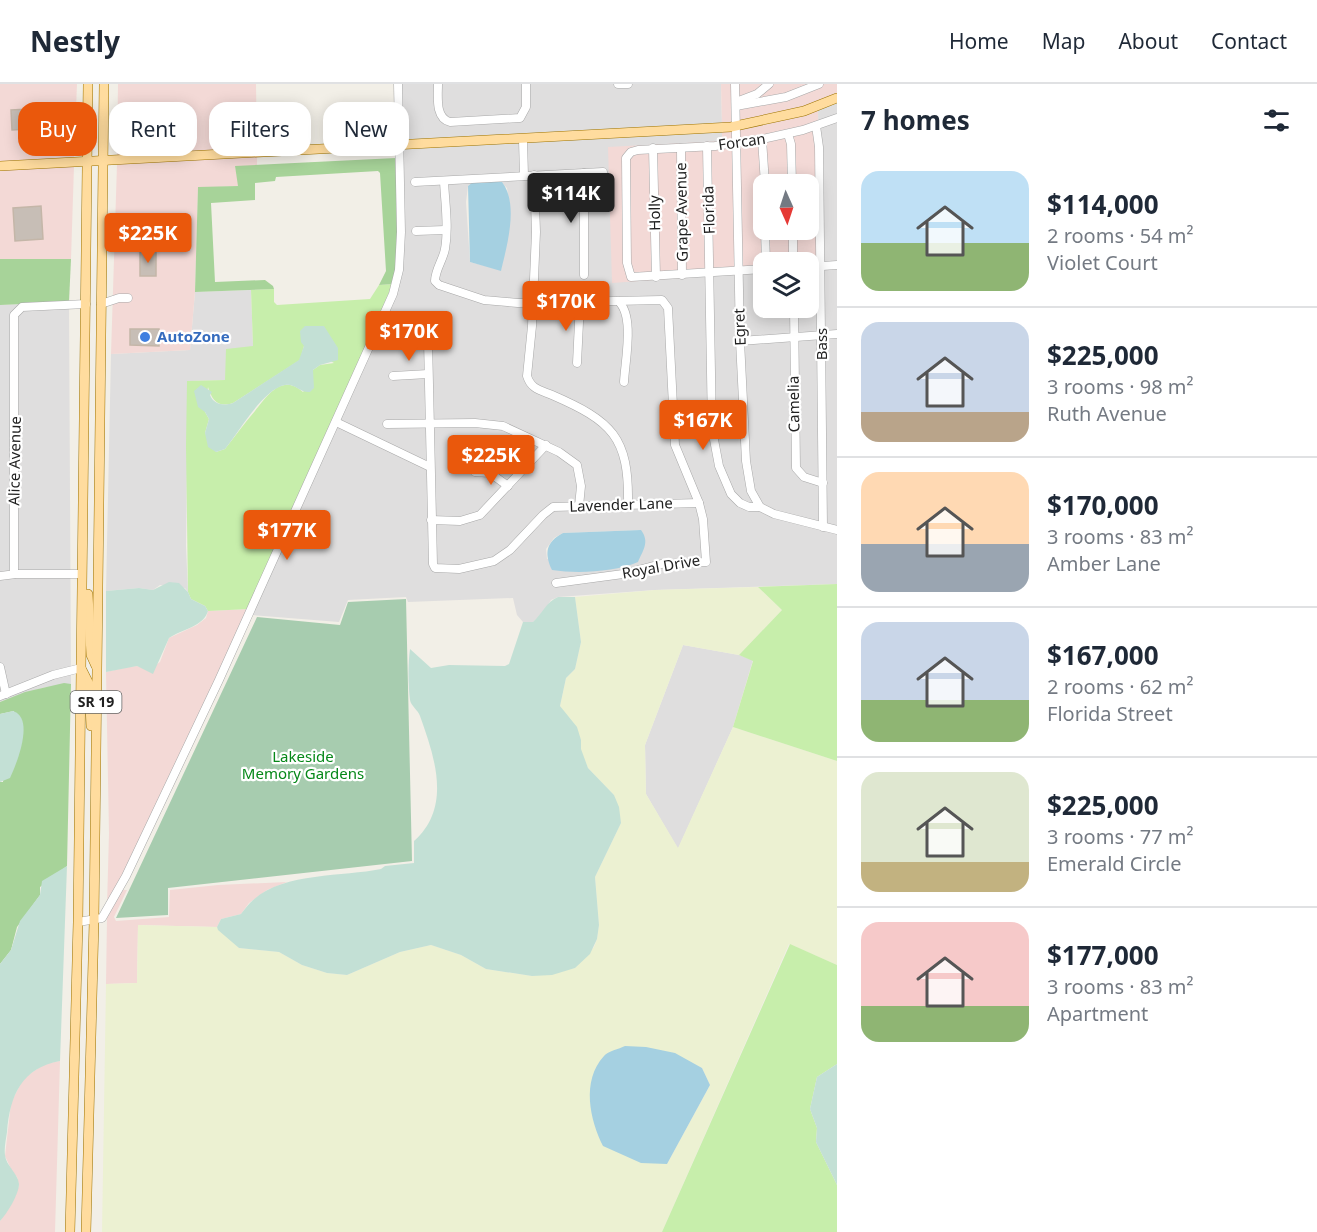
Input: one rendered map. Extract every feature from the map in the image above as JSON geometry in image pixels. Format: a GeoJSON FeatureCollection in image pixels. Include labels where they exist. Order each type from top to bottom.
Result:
{"type":"FeatureCollection","features":[{"type":"Feature","properties":{"kind":"main road","name":"SR 19"},"geometry":{"type":"LineString","coordinates":[[70,1232],[78,922],[88,84]]}},
{"type":"Feature","properties":{"kind":"main road","name":"SR 19"},"geometry":{"type":"LineString","coordinates":[[86,1232],[94,921],[104,84]]}},
{"type":"Feature","properties":{"kind":"main road"},"geometry":{"type":"LineString","coordinates":[[409,146],[736,127],[804,111],[837,98]]}},
{"type":"Feature","properties":{"kind":"main road"},"geometry":{"type":"LineString","coordinates":[[0,166],[323,150]]}},
{"type":"Feature","properties":{"kind":"main road"},"geometry":{"type":"LineString","coordinates":[[86,288],[91,299],[101,304]]}},
{"type":"Feature","properties":{"kind":"main road"},"geometry":{"type":"LineString","coordinates":[[83,535],[86,546],[91,655],[97,668]]}},
{"type":"Feature","properties":{"kind":"main road"},"geometry":{"type":"LineString","coordinates":[[81,668],[88,684],[92,753],[96,761]]}},
{"type":"Feature","properties":{"kind":"street"},"geometry":{"type":"LineString","coordinates":[[398,84],[398,102]]}},
{"type":"Feature","properties":{"kind":"street"},"geometry":{"type":"LineString","coordinates":[[438,84],[440,115],[446,121],[456,122],[520,118],[526,107],[526,84]]}},
{"type":"Feature","properties":{"kind":"street"},"geometry":{"type":"LineString","coordinates":[[618,84],[628,84]]}},
{"type":"Feature","properties":{"kind":"street","name":"Egret"},"geometry":{"type":"LineString","coordinates":[[735,84],[740,341],[746,461],[751,491],[760,507]]}},
{"type":"Feature","properties":{"kind":"street"},"geometry":{"type":"LineString","coordinates":[[736,104],[786,97],[819,84]]}},
{"type":"Feature","properties":{"kind":"street"},"geometry":{"type":"LineString","coordinates":[[736,104],[757,94],[768,85]]}},
{"type":"Feature","properties":{"kind":"street","name":"Forcan"},"geometry":{"type":"LineString","coordinates":[[656,277],[633,278],[628,272],[625,161],[632,152],[653,148],[707,146],[762,139],[788,134],[837,118]]}},
{"type":"Feature","properties":{"kind":"street","name":"Bass"},"geometry":{"type":"LineString","coordinates":[[816,126],[819,147],[823,526]]}},
{"type":"Feature","properties":{"kind":"street"},"geometry":{"type":"LineString","coordinates":[[788,134],[791,144],[792,174]]}},
{"type":"Feature","properties":{"kind":"street"},"geometry":{"type":"LineString","coordinates":[[762,139],[764,174]]}},
{"type":"Feature","properties":{"kind":"street"},"geometry":{"type":"LineString","coordinates":[[523,140],[524,176]]}},
{"type":"Feature","properties":{"kind":"street","name":"Florida"},"geometry":{"type":"LineString","coordinates":[[707,146],[712,429],[717,458],[735,499],[745,506],[760,507],[774,514],[837,530]]}},
{"type":"Feature","properties":{"kind":"street","name":"Holly"},"geometry":{"type":"LineString","coordinates":[[653,148],[656,277]]}},
{"type":"Feature","properties":{"kind":"street","name":"Grape Avenue"},"geometry":{"type":"LineString","coordinates":[[681,148],[682,275]]}},
{"type":"Feature","properties":{"kind":"street"},"geometry":{"type":"LineString","coordinates":[[78,922],[102,918],[126,876],[223,672],[396,285],[401,232],[399,156]]}},
{"type":"Feature","properties":{"kind":"street"},"geometry":{"type":"LineString","coordinates":[[415,182],[603,172]]}},
{"type":"Feature","properties":{"kind":"street"},"geometry":{"type":"LineString","coordinates":[[584,173],[584,275]]}},
{"type":"Feature","properties":{"kind":"street"},"geometry":{"type":"LineString","coordinates":[[534,175],[537,207],[531,346],[526,371],[528,381],[535,388],[591,416],[616,438],[626,459],[628,504]]}},
{"type":"Feature","properties":{"kind":"street"},"geometry":{"type":"LineString","coordinates":[[416,231],[446,230],[444,181]]}},
{"type":"Feature","properties":{"kind":"street","name":"Royal Drive"},"geometry":{"type":"LineString","coordinates":[[446,230],[445,249],[435,281],[441,286],[484,300],[532,304],[662,300],[668,308],[675,445],[699,503],[703,519],[706,562],[668,563],[623,574],[556,583]]}},
{"type":"Feature","properties":{"kind":"street"},"geometry":{"type":"LineString","coordinates":[[821,266],[837,265]]}},
{"type":"Feature","properties":{"kind":"street"},"geometry":{"type":"LineString","coordinates":[[656,277],[753,270]]}},
{"type":"Feature","properties":{"kind":"street"},"geometry":{"type":"LineString","coordinates":[[101,304],[119,298],[128,298]]}},
{"type":"Feature","properties":{"kind":"street"},"geometry":{"type":"LineString","coordinates":[[618,301],[626,309],[628,320],[624,382]]}},
{"type":"Feature","properties":{"kind":"street"},"geometry":{"type":"LineString","coordinates":[[577,363],[580,302]]}},
{"type":"Feature","properties":{"kind":"street","name":"Alice Avenue"},"geometry":{"type":"LineString","coordinates":[[14,574],[16,385],[14,323],[16,311],[22,307],[39,305],[86,304]]}},
{"type":"Feature","properties":{"kind":"street","name":"Camelia"},"geometry":{"type":"LineString","coordinates":[[794,318],[796,468],[804,477],[823,483]]}},
{"type":"Feature","properties":{"kind":"street"},"geometry":{"type":"LineString","coordinates":[[740,341],[837,334]]}},
{"type":"Feature","properties":{"kind":"street","name":"Lavender Lane"},"geometry":{"type":"LineString","coordinates":[[428,340],[430,520],[432,564],[438,569],[459,569],[483,565],[502,557],[550,509],[628,504],[699,503]]}},
{"type":"Feature","properties":{"kind":"street"},"geometry":{"type":"LineString","coordinates":[[393,376],[428,374]]}},
{"type":"Feature","properties":{"kind":"street"},"geometry":{"type":"LineString","coordinates":[[336,422],[430,467]]}},
{"type":"Feature","properties":{"kind":"street"},"geometry":{"type":"LineString","coordinates":[[387,424],[494,424],[516,430],[546,445],[577,465],[582,486],[579,506]]}},
{"type":"Feature","properties":{"kind":"street"},"geometry":{"type":"LineString","coordinates":[[430,520],[460,520],[476,517],[546,445]]}},
{"type":"Feature","properties":{"kind":"street"},"geometry":{"type":"LineString","coordinates":[[475,472],[490,473],[508,486]]}},
{"type":"Feature","properties":{"kind":"street"},"geometry":{"type":"LineString","coordinates":[[0,576],[82,574]]}},
{"type":"Feature","properties":{"kind":"street"},"geometry":{"type":"LineString","coordinates":[[0,667],[3,695],[53,675],[81,668]]}},
{"type":"Feature","properties":{"kind":"shaded area"},"geometry":{"type":"Polygon","coordinates":[[[0,84],[77,84],[76,102],[18,102],[18,156],[74,156],[74,160],[0,163],[0,84]]]}},
{"type":"Feature","properties":{"kind":"shaded area"},"geometry":{"type":"Polygon","coordinates":[[[118,84],[256,84],[256,102],[209,102],[209,153],[197,153],[197,102],[118,102],[118,84]]]}},
{"type":"Feature","properties":{"kind":"shaded area"},"geometry":{"type":"Polygon","coordinates":[[[400,84],[721,84],[722,125],[409,143],[409,102],[400,102],[400,84]]]}},
{"type":"Feature","properties":{"kind":"shaded area"},"geometry":{"type":"Polygon","coordinates":[[[721,84],[837,84],[837,94],[803,108],[722,125],[721,84]]]}},
{"type":"Feature","properties":{"kind":"shaded area"},"geometry":{"type":"Polygon","coordinates":[[[837,101],[837,584],[655,590],[558,597],[551,600],[543,613],[533,622],[523,622],[517,615],[513,598],[408,602],[406,597],[348,600],[339,622],[252,615],[396,295],[404,254],[402,156],[409,156],[409,149],[722,131],[722,141],[757,252],[753,252],[753,318],[819,318],[818,110],[837,101]],[[474,181],[468,186],[466,202],[470,262],[501,270],[509,229],[510,206],[507,188],[501,182],[474,181]],[[641,530],[563,533],[554,538],[546,549],[547,559],[641,530]]]}},
{"type":"Feature","properties":{"kind":"shaded area"},"geometry":{"type":"Polygon","coordinates":[[[818,110],[819,174],[753,174],[753,240],[819,240],[819,188],[820,267],[819,252],[753,252],[753,273],[612,283],[608,147],[722,141],[722,131],[768,124],[818,110]]]}},
{"type":"Feature","properties":{"kind":"shaded area"},"geometry":{"type":"Polygon","coordinates":[[[117,156],[152,156],[117,158],[117,156]]]}},
{"type":"Feature","properties":{"kind":"shaded area"},"geometry":{"type":"Polygon","coordinates":[[[257,156],[257,166],[235,166],[239,186],[198,188],[195,292],[190,350],[111,354],[117,164],[257,156]]]}},
{"type":"Feature","properties":{"kind":"shaded area"},"geometry":{"type":"Polygon","coordinates":[[[74,166],[71,259],[0,259],[0,170],[74,166]]]}},
{"type":"Feature","properties":{"kind":"shaded area"},"geometry":{"type":"Polygon","coordinates":[[[251,290],[253,346],[226,380],[188,381],[186,546],[188,592],[185,588],[160,585],[153,590],[139,588],[106,591],[111,354],[190,350],[195,292],[251,290]]]}},
{"type":"Feature","properties":{"kind":"shaded area"},"geometry":{"type":"Polygon","coordinates":[[[69,302],[71,684],[42,688],[0,702],[0,305],[69,302]]]}},
{"type":"Feature","properties":{"kind":"shaded area"},"geometry":{"type":"Polygon","coordinates":[[[249,609],[107,906],[109,833],[106,672],[137,666],[149,670],[160,662],[169,638],[197,625],[206,618],[208,611],[249,609]]]}},
{"type":"Feature","properties":{"kind":"shaded area"},"geometry":{"type":"Polygon","coordinates":[[[683,645],[739,655],[753,660],[733,727],[678,849],[646,794],[645,745],[683,645]]]}},
{"type":"Feature","properties":{"kind":"shaded area"},"geometry":{"type":"Polygon","coordinates":[[[287,882],[267,890],[249,903],[241,914],[221,919],[217,927],[138,925],[137,983],[106,984],[107,917],[122,890],[127,890],[114,917],[116,921],[169,917],[170,890],[287,882]]]}},
{"type":"Feature","properties":{"kind":"shaded area"},"geometry":{"type":"Polygon","coordinates":[[[60,1061],[55,1232],[0,1232],[0,1221],[19,1186],[17,1177],[5,1156],[11,1103],[23,1079],[44,1064],[60,1061]]]}},
{"type":"Feature","properties":{"kind":"green space"},"geometry":{"type":"Polygon","coordinates":[[[396,158],[398,254],[393,284],[379,285],[386,271],[380,173],[378,171],[276,177],[275,181],[255,183],[255,200],[211,203],[215,282],[265,280],[274,289],[195,292],[198,187],[238,186],[235,166],[396,158]]]}},
{"type":"Feature","properties":{"kind":"green space"},"geometry":{"type":"Polygon","coordinates":[[[0,259],[71,259],[69,302],[0,305],[0,259]]]}},
{"type":"Feature","properties":{"kind":"green space"},"geometry":{"type":"Polygon","coordinates":[[[393,284],[249,609],[208,611],[205,606],[191,599],[188,592],[187,381],[225,380],[226,349],[253,346],[251,290],[274,289],[274,302],[277,305],[370,299],[379,285],[393,284]],[[304,346],[300,360],[233,403],[220,404],[212,396],[208,387],[205,412],[209,419],[205,433],[216,452],[225,449],[270,393],[288,385],[303,392],[313,379],[313,370],[320,365],[334,363],[304,346]]]}},
{"type":"Feature","properties":{"kind":"green space"},"geometry":{"type":"Polygon","coordinates":[[[305,326],[324,326],[338,348],[338,360],[320,365],[313,370],[314,388],[310,392],[285,385],[268,394],[225,449],[216,452],[208,447],[205,433],[209,419],[198,407],[194,391],[201,385],[212,392],[210,395],[217,403],[233,403],[299,360],[304,346],[301,342],[300,331],[305,326]]]}},
{"type":"Feature","properties":{"kind":"green space"},"geometry":{"type":"Polygon","coordinates":[[[169,582],[179,583],[191,599],[205,606],[208,611],[202,621],[169,638],[153,674],[137,666],[106,672],[106,591],[139,588],[153,590],[169,582]]]}},
{"type":"Feature","properties":{"kind":"green space"},"geometry":{"type":"Polygon","coordinates":[[[837,584],[837,761],[733,727],[753,661],[739,655],[782,610],[758,587],[837,584]]]}},
{"type":"Feature","properties":{"kind":"green space"},"geometry":{"type":"Polygon","coordinates":[[[758,587],[782,610],[739,655],[683,645],[645,745],[646,794],[678,848],[733,727],[837,761],[837,965],[789,944],[662,1232],[102,1232],[106,984],[137,983],[138,925],[217,927],[239,948],[279,952],[302,965],[327,973],[347,975],[400,952],[431,945],[461,955],[486,969],[532,976],[575,968],[594,947],[599,925],[595,877],[621,823],[614,795],[588,768],[580,749],[581,740],[560,706],[566,678],[575,669],[581,642],[575,597],[655,590],[758,587]],[[690,1062],[667,1164],[710,1085],[702,1068],[690,1062]]]}},
{"type":"Feature","properties":{"kind":"green space"},"geometry":{"type":"Polygon","coordinates":[[[558,597],[575,597],[581,642],[575,669],[566,678],[560,706],[577,727],[581,749],[588,768],[614,795],[619,807],[621,823],[595,877],[599,925],[597,939],[590,954],[575,968],[552,975],[532,976],[486,969],[461,955],[431,945],[400,952],[347,975],[327,973],[302,965],[279,952],[239,948],[218,930],[221,919],[241,914],[262,893],[277,886],[312,877],[414,863],[414,841],[426,828],[433,813],[437,798],[437,782],[426,732],[410,700],[408,674],[410,649],[431,668],[449,665],[505,666],[509,664],[523,622],[533,622],[551,601],[558,597]]]}},
{"type":"Feature","properties":{"kind":"green space","name":"Lakeside Memory Gardens"},"geometry":{"type":"Polygon","coordinates":[[[406,599],[412,861],[168,888],[168,915],[116,918],[257,617],[340,625],[348,602],[406,599]]]}},
{"type":"Feature","properties":{"kind":"green space"},"geometry":{"type":"Polygon","coordinates":[[[64,683],[71,684],[67,866],[40,887],[40,895],[17,927],[11,950],[0,964],[0,782],[3,782],[14,711],[0,714],[0,702],[25,692],[64,683]]]}},
{"type":"Feature","properties":{"kind":"green space"},"geometry":{"type":"Polygon","coordinates":[[[13,711],[23,722],[22,742],[10,778],[0,782],[0,714],[13,711]]]}},
{"type":"Feature","properties":{"kind":"green space"},"geometry":{"type":"Polygon","coordinates":[[[67,866],[60,1061],[36,1070],[20,1085],[15,1095],[11,1106],[5,1152],[7,1163],[17,1176],[19,1184],[12,1204],[0,1221],[0,964],[11,950],[20,921],[40,895],[42,881],[67,866]]]}},
{"type":"Feature","properties":{"kind":"green space"},"geometry":{"type":"Polygon","coordinates":[[[790,944],[837,965],[837,1064],[817,1077],[810,1109],[817,1128],[816,1142],[837,1185],[837,1232],[662,1232],[790,944]]]}},
{"type":"Feature","properties":{"kind":"green space"},"geometry":{"type":"Polygon","coordinates":[[[837,1064],[837,1185],[816,1142],[817,1128],[810,1109],[817,1077],[837,1064]]]}},
{"type":"Feature","properties":{"kind":"water"},"geometry":{"type":"Polygon","coordinates":[[[474,181],[502,182],[507,191],[511,213],[501,271],[470,262],[468,186],[474,181]]]}},
{"type":"Feature","properties":{"kind":"water"},"geometry":{"type":"Polygon","coordinates":[[[641,530],[645,542],[638,562],[618,568],[584,572],[552,570],[549,564],[548,548],[557,536],[563,533],[641,530]]]}},
{"type":"Feature","properties":{"kind":"water"},"geometry":{"type":"Polygon","coordinates":[[[625,1046],[646,1047],[675,1053],[702,1068],[710,1085],[667,1164],[641,1163],[603,1146],[598,1136],[590,1101],[592,1077],[606,1054],[625,1046]]]}},
{"type":"Feature","properties":{"kind":"building"},"geometry":{"type":"Polygon","coordinates":[[[11,110],[18,110],[18,130],[12,130],[11,110]]]}},
{"type":"Feature","properties":{"kind":"building"},"geometry":{"type":"Polygon","coordinates":[[[41,206],[43,239],[15,241],[13,208],[41,206]]]}},
{"type":"Feature","properties":{"kind":"building"},"geometry":{"type":"Polygon","coordinates":[[[140,251],[156,251],[156,276],[140,276],[140,251]]]}},
{"type":"Feature","properties":{"kind":"building","name":"AutoZone"},"geometry":{"type":"Polygon","coordinates":[[[130,329],[159,329],[159,346],[130,345],[130,329]]]}},
{"type":"Feature","properties":{"kind":"place","name":"AutoZone"},"geometry":{"type":"Point","coordinates":[145,337]}}]}
